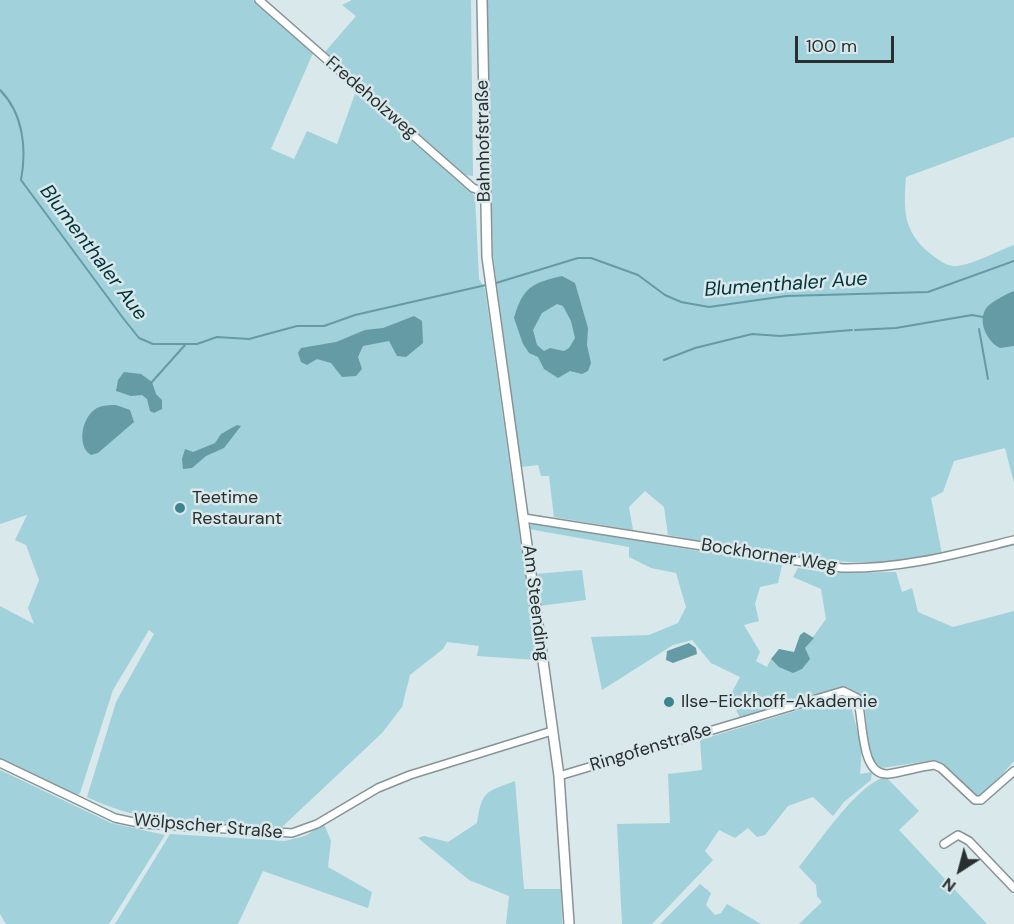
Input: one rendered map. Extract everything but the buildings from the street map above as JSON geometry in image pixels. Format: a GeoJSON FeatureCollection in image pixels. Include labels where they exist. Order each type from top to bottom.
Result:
{"type":"FeatureCollection","features":[{"type":"Feature","properties":{"kind":"street","name":"Fredeholzweg"},"geometry":{"type":"LineString","coordinates":[[259,0],[473,188],[484,192]]}},
{"type":"Feature","properties":{"kind":"street","name":"Bahnhofstraße"},"geometry":{"type":"LineString","coordinates":[[482,0],[484,192],[490,282]]}},
{"type":"Feature","properties":{"kind":"street","name":"Am Steending"},"geometry":{"type":"LineString","coordinates":[[490,282],[559,777],[569,924]]}},
{"type":"Feature","properties":{"kind":"street","name":"Bockhorner Weg"},"geometry":{"type":"LineString","coordinates":[[524,518],[842,568],[917,564],[1014,540]]}},
{"type":"Feature","properties":{"kind":"street","name":"Ringofenstraße"},"geometry":{"type":"LineString","coordinates":[[559,777],[843,691],[857,698],[861,708],[867,760],[874,768],[885,774],[934,765],[941,768],[975,800],[981,800],[1014,771]]}},
{"type":"Feature","properties":{"kind":"street","name":"Wölpscher Straße"},"geometry":{"type":"LineString","coordinates":[[0,763],[115,818],[143,824],[292,834],[316,824],[389,784],[552,731]]}},
{"type":"Feature","properties":{"kind":"street"},"geometry":{"type":"LineString","coordinates":[[944,844],[958,835],[969,841],[1014,888]]}},
{"type":"Feature","properties":{"kind":"shaded area"},"geometry":{"type":"Polygon","coordinates":[[[0,0],[253,0],[313,53],[271,149],[294,159],[307,131],[337,144],[356,91],[475,196],[479,279],[485,289],[537,660],[477,656],[479,646],[447,642],[443,649],[410,675],[402,707],[382,733],[282,827],[206,824],[158,819],[111,807],[87,797],[116,702],[154,634],[149,630],[113,690],[80,793],[75,797],[0,759],[0,606],[34,624],[28,608],[39,580],[26,545],[15,540],[27,515],[0,524],[0,0]]]}},
{"type":"Feature","properties":{"kind":"shaded area"},"geometry":{"type":"Polygon","coordinates":[[[352,0],[471,0],[473,176],[465,175],[325,52],[356,16],[342,5],[352,0]]]}},
{"type":"Feature","properties":{"kind":"shaded area"},"geometry":{"type":"Polygon","coordinates":[[[486,0],[1014,0],[1014,137],[906,177],[905,202],[908,223],[917,241],[941,261],[951,266],[964,265],[1014,245],[1014,483],[1005,448],[954,461],[943,492],[931,498],[942,554],[908,560],[839,561],[771,554],[668,535],[664,507],[645,491],[629,507],[633,530],[554,517],[549,476],[541,476],[538,465],[521,467],[493,255],[486,0]]]}},
{"type":"Feature","properties":{"kind":"shaded area"},"geometry":{"type":"Polygon","coordinates":[[[562,276],[575,283],[588,328],[587,345],[591,363],[588,371],[582,374],[570,371],[558,378],[544,369],[538,357],[529,353],[523,344],[514,318],[525,293],[536,284],[562,276]],[[557,304],[542,313],[533,330],[537,345],[544,351],[550,348],[564,351],[569,348],[575,338],[571,321],[563,306],[557,304]]]}},
{"type":"Feature","properties":{"kind":"shaded area"},"geometry":{"type":"Polygon","coordinates":[[[1014,291],[1014,346],[1000,348],[995,345],[984,329],[984,311],[1001,297],[1014,291]]]}},
{"type":"Feature","properties":{"kind":"shaded area"},"geometry":{"type":"Polygon","coordinates":[[[414,316],[422,321],[423,343],[406,357],[397,356],[389,341],[363,346],[358,357],[362,369],[356,376],[342,377],[331,363],[317,359],[307,365],[301,362],[298,353],[301,348],[336,342],[365,330],[383,328],[414,316]]]}},
{"type":"Feature","properties":{"kind":"shaded area"},"geometry":{"type":"Polygon","coordinates":[[[124,372],[141,374],[152,382],[156,394],[162,400],[162,409],[154,413],[150,411],[147,399],[142,395],[131,396],[116,391],[118,380],[124,372]]]}},
{"type":"Feature","properties":{"kind":"shaded area"},"geometry":{"type":"Polygon","coordinates":[[[116,405],[130,410],[134,422],[98,453],[91,455],[86,451],[82,438],[88,417],[97,408],[116,405]]]}},
{"type":"Feature","properties":{"kind":"shaded area"},"geometry":{"type":"Polygon","coordinates":[[[237,425],[241,426],[224,448],[206,456],[192,468],[183,469],[182,459],[185,449],[193,452],[215,443],[221,434],[237,425]]]}},
{"type":"Feature","properties":{"kind":"shaded area"},"geometry":{"type":"Polygon","coordinates":[[[532,523],[782,565],[778,583],[760,587],[755,604],[759,621],[744,625],[760,652],[756,661],[767,667],[771,659],[774,663],[805,648],[826,619],[821,589],[793,577],[798,568],[831,573],[896,572],[902,592],[912,588],[918,612],[953,627],[1014,611],[1014,761],[983,796],[974,795],[934,760],[882,768],[874,760],[869,749],[863,703],[857,694],[846,687],[740,718],[730,696],[740,677],[711,663],[692,640],[673,645],[602,690],[591,637],[649,635],[678,623],[686,607],[676,573],[651,568],[629,557],[629,547],[529,529],[532,523]]]}},
{"type":"Feature","properties":{"kind":"shaded area"},"geometry":{"type":"Polygon","coordinates":[[[582,570],[586,600],[539,606],[535,574],[582,570]]]}},
{"type":"Feature","properties":{"kind":"shaded area"},"geometry":{"type":"Polygon","coordinates":[[[804,632],[814,638],[805,648],[810,659],[802,669],[793,673],[779,667],[771,659],[779,649],[794,652],[800,635],[804,632]]]}},
{"type":"Feature","properties":{"kind":"shaded area"},"geometry":{"type":"Polygon","coordinates":[[[689,643],[696,648],[697,654],[673,663],[666,660],[667,651],[689,643]]]}},
{"type":"Feature","properties":{"kind":"shaded area"},"geometry":{"type":"Polygon","coordinates":[[[848,695],[862,748],[860,774],[872,772],[871,780],[844,802],[833,816],[813,797],[788,806],[765,835],[757,837],[748,828],[735,838],[719,830],[705,851],[713,860],[652,924],[622,924],[617,824],[670,823],[668,774],[702,770],[700,740],[848,695]]]}},
{"type":"Feature","properties":{"kind":"shaded area"},"geometry":{"type":"Polygon","coordinates":[[[0,770],[111,823],[165,835],[109,924],[6,924],[0,914],[0,770]]]}},
{"type":"Feature","properties":{"kind":"shaded area"},"geometry":{"type":"Polygon","coordinates":[[[886,777],[919,811],[899,830],[987,924],[799,924],[822,902],[817,896],[816,885],[799,867],[851,802],[863,790],[886,777]]]}},
{"type":"Feature","properties":{"kind":"shaded area"},"geometry":{"type":"Polygon","coordinates":[[[515,781],[524,889],[561,889],[562,924],[506,924],[509,896],[469,880],[418,838],[424,836],[448,842],[477,823],[481,804],[487,794],[515,781]]]}},
{"type":"Feature","properties":{"kind":"shaded area"},"geometry":{"type":"Polygon","coordinates":[[[324,824],[331,841],[328,867],[372,892],[368,908],[263,871],[238,924],[115,924],[170,834],[285,841],[305,836],[324,824]]]}},
{"type":"Feature","properties":{"kind":"shaded area"},"geometry":{"type":"Polygon","coordinates":[[[700,884],[711,893],[706,905],[715,915],[721,913],[727,904],[761,924],[660,924],[700,884]]]}},
{"type":"Feature","properties":{"kind":"waterway","name":"Blumenthaler Aue"},"geometry":{"type":"LineString","coordinates":[[0,90],[14,109],[21,132],[23,144],[21,180],[139,338],[153,344],[197,344],[217,337],[249,339],[297,326],[324,326],[355,315],[486,285]]}},
{"type":"Feature","properties":{"kind":"waterway","name":"Blumenthaler Aue"},"geometry":{"type":"LineString","coordinates":[[496,283],[578,258],[591,258],[638,275],[665,295],[681,302],[709,307],[786,296],[928,292],[1014,261]]}},
{"type":"Feature","properties":{"kind":"waterway"},"geometry":{"type":"LineString","coordinates":[[855,330],[896,328],[972,315],[983,317]]}},
{"type":"Feature","properties":{"kind":"waterway"},"geometry":{"type":"LineString","coordinates":[[979,329],[988,379]]}},
{"type":"Feature","properties":{"kind":"waterway"},"geometry":{"type":"LineString","coordinates":[[664,360],[695,348],[752,334],[780,336],[852,330]]}},
{"type":"Feature","properties":{"kind":"waterway"},"geometry":{"type":"LineString","coordinates":[[151,383],[185,345]]}},
{"type":"Feature","properties":{"kind":"place","name":"Teetime Restaurant"},"geometry":{"type":"Point","coordinates":[180,508]}},
{"type":"Feature","properties":{"kind":"place","name":"Ilse-Eickhoff-Akademie"},"geometry":{"type":"Point","coordinates":[669,702]}}]}
